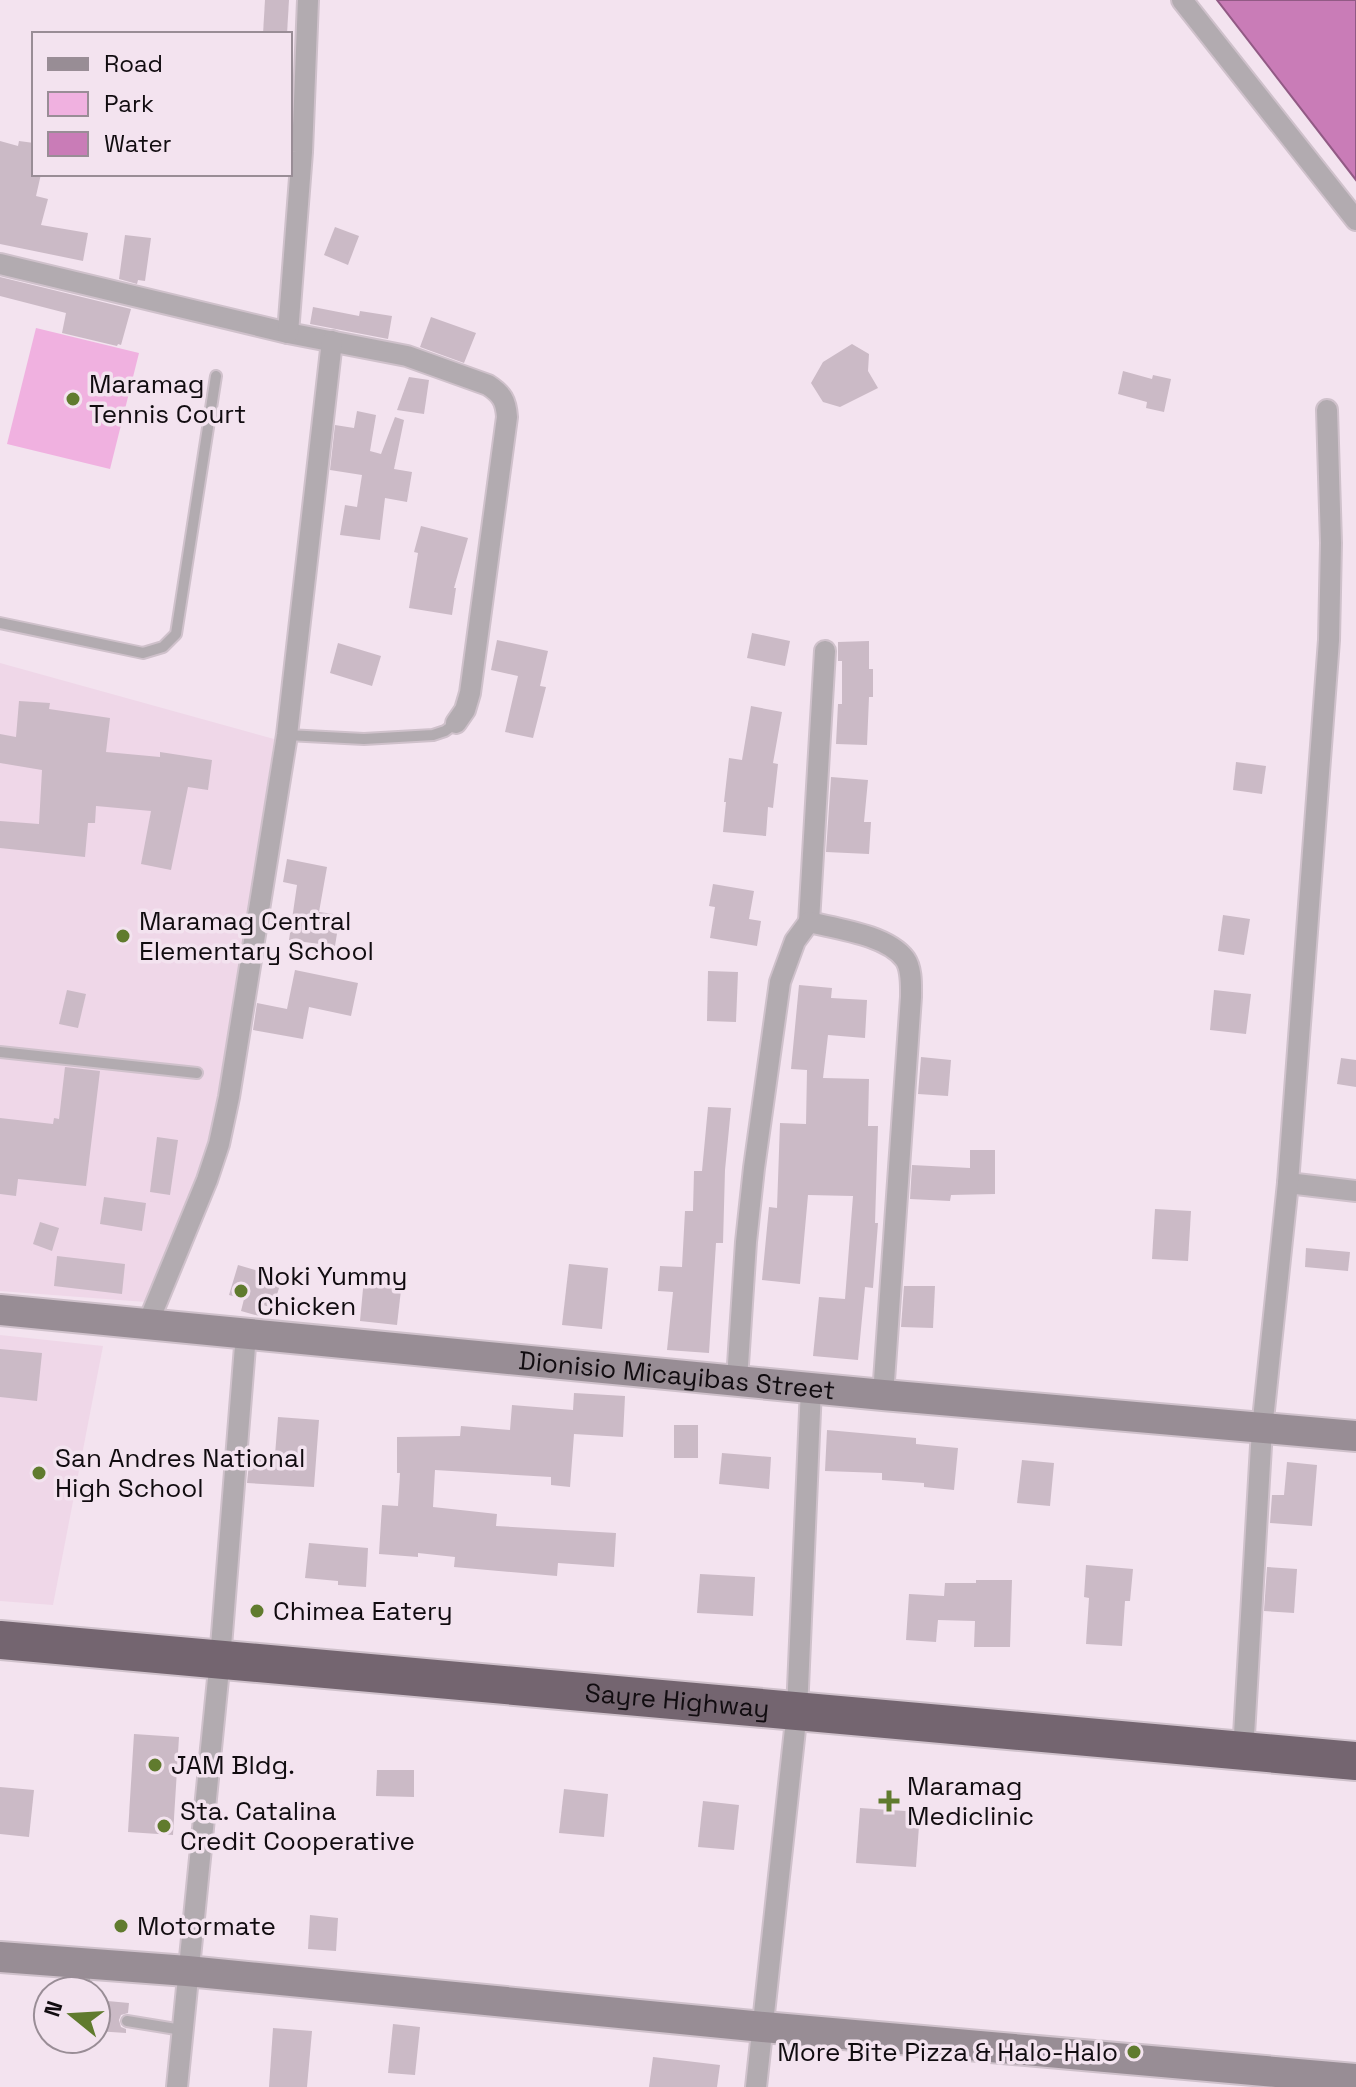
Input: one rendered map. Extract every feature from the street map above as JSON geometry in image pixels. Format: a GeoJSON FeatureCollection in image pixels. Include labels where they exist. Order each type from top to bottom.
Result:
{"type":"FeatureCollection","features":[{"type":"Feature","properties":{"kind":"highway","name":"Sayre Highway"},"geometry":{"type":"LineString","coordinates":[[0,1640],[1356,1761]]}},
{"type":"Feature","properties":{"kind":"street"},"geometry":{"type":"LineString","coordinates":[[288,333],[302,152],[308,0]]}},
{"type":"Feature","properties":{"kind":"street"},"geometry":{"type":"LineString","coordinates":[[1182,0],[1356,220]]}},
{"type":"Feature","properties":{"kind":"street"},"geometry":{"type":"LineString","coordinates":[[0,264],[288,333],[407,356],[488,385],[503,397],[507,417],[470,693],[465,710],[456,723]]}},
{"type":"Feature","properties":{"kind":"street"},"geometry":{"type":"LineString","coordinates":[[148,1323],[207,1180],[229,1097],[287,735],[332,341]]}},
{"type":"Feature","properties":{"kind":"street"},"geometry":{"type":"LineString","coordinates":[[1243,1752],[1262,1429],[1288,1183],[1329,640],[1331,543],[1327,410]]}},
{"type":"Feature","properties":{"kind":"street"},"geometry":{"type":"LineString","coordinates":[[737,1380],[752,1183],[780,982],[795,941],[809,922],[825,651]]}},
{"type":"Feature","properties":{"kind":"street"},"geometry":{"type":"LineString","coordinates":[[809,922],[878,940],[907,961],[911,976],[883,1395]]}},
{"type":"Feature","properties":{"kind":"street"},"geometry":{"type":"LineString","coordinates":[[1288,1183],[1356,1191]]}},
{"type":"Feature","properties":{"kind":"street","name":"Dionisio Micayibas Street"},"geometry":{"type":"LineString","coordinates":[[0,1310],[883,1395],[1356,1436]]}},
{"type":"Feature","properties":{"kind":"street"},"geometry":{"type":"LineString","coordinates":[[177,2087],[220,1659],[246,1334]]}},
{"type":"Feature","properties":{"kind":"street"},"geometry":{"type":"LineString","coordinates":[[756,2087],[797,1711],[811,1388]]}},
{"type":"Feature","properties":{"kind":"street"},"geometry":{"type":"LineString","coordinates":[[0,1957],[76,1975]]}},
{"type":"Feature","properties":{"kind":"street"},"geometry":{"type":"LineString","coordinates":[[112,1975],[187,1971],[763,2027],[1356,2079]]}},
{"type":"Feature","properties":{"kind":"lane"},"geometry":{"type":"LineString","coordinates":[[0,623],[143,653],[163,647],[176,634],[216,376]]}},
{"type":"Feature","properties":{"kind":"lane"},"geometry":{"type":"LineString","coordinates":[[287,735],[364,739],[433,735],[456,723]]}},
{"type":"Feature","properties":{"kind":"lane"},"geometry":{"type":"LineString","coordinates":[[0,1052],[197,1073]]}},
{"type":"Feature","properties":{"kind":"lane"},"geometry":{"type":"LineString","coordinates":[[127,2021],[182,2030]]}},
{"type":"Feature","properties":{"kind":"shaded area","name":"Maramag Central Elementary School"},"geometry":{"type":"Polygon","coordinates":[[[0,663],[274,739],[217,1133],[146,1302],[0,1291],[0,663]]]}},
{"type":"Feature","properties":{"kind":"shaded area","name":"San Andres National High School"},"geometry":{"type":"Polygon","coordinates":[[[0,1335],[103,1346],[53,1605],[0,1601],[0,1335]]]}},
{"type":"Feature","properties":{"kind":"green space","name":"Maramag Tennis Court"},"geometry":{"type":"Polygon","coordinates":[[[36,328],[139,353],[110,469],[7,444],[36,328]]]}},
{"type":"Feature","properties":{"kind":"water"},"geometry":{"type":"Polygon","coordinates":[[[1217,0],[1356,0],[1356,180],[1217,0]]]}},
{"type":"Feature","properties":{"kind":"building"},"geometry":{"type":"Polygon","coordinates":[[[265,0],[289,0],[287,32],[263,32],[265,0]]]}},
{"type":"Feature","properties":{"kind":"building"},"geometry":{"type":"Polygon","coordinates":[[[0,141],[18,146],[19,141],[32,143],[32,176],[41,176],[36,196],[48,199],[41,225],[88,233],[83,261],[0,244],[0,141]]]}},
{"type":"Feature","properties":{"kind":"building"},"geometry":{"type":"Polygon","coordinates":[[[335,227],[359,236],[348,265],[324,255],[335,227]]]}},
{"type":"Feature","properties":{"kind":"building"},"geometry":{"type":"Polygon","coordinates":[[[125,235],[151,238],[145,281],[138,280],[137,284],[119,279],[125,235]]]}},
{"type":"Feature","properties":{"kind":"building"},"geometry":{"type":"Polygon","coordinates":[[[0,277],[131,309],[121,345],[62,333],[66,313],[0,296],[0,277]]]}},
{"type":"Feature","properties":{"kind":"building"},"geometry":{"type":"Polygon","coordinates":[[[313,307],[359,316],[360,311],[392,316],[388,339],[310,324],[313,307]]]}},
{"type":"Feature","properties":{"kind":"building"},"geometry":{"type":"Polygon","coordinates":[[[431,317],[476,333],[464,363],[420,347],[431,317]]]}},
{"type":"Feature","properties":{"kind":"building"},"geometry":{"type":"Polygon","coordinates":[[[852,344],[869,354],[868,371],[878,388],[840,407],[823,402],[811,383],[823,362],[852,344]]]}},
{"type":"Feature","properties":{"kind":"building"},"geometry":{"type":"Polygon","coordinates":[[[1123,371],[1152,379],[1153,375],[1171,379],[1164,412],[1146,408],[1147,402],[1118,394],[1123,371]]]}},
{"type":"Feature","properties":{"kind":"building"},"geometry":{"type":"Polygon","coordinates":[[[409,377],[429,380],[424,414],[397,410],[409,377]]]}},
{"type":"Feature","properties":{"kind":"building"},"geometry":{"type":"Polygon","coordinates":[[[357,411],[376,415],[370,451],[381,454],[395,417],[404,420],[394,469],[412,472],[407,502],[385,498],[380,540],[340,535],[345,505],[357,507],[362,475],[330,470],[335,425],[354,428],[357,411]]]}},
{"type":"Feature","properties":{"kind":"building"},"geometry":{"type":"Polygon","coordinates":[[[421,526],[468,538],[454,588],[452,615],[409,608],[418,553],[414,552],[421,526]]]}},
{"type":"Feature","properties":{"kind":"building"},"geometry":{"type":"Polygon","coordinates":[[[752,633],[790,641],[785,666],[747,658],[752,633]]]}},
{"type":"Feature","properties":{"kind":"building"},"geometry":{"type":"Polygon","coordinates":[[[497,640],[548,651],[540,686],[546,687],[533,738],[505,732],[518,676],[491,670],[497,640]]]}},
{"type":"Feature","properties":{"kind":"building"},"geometry":{"type":"Polygon","coordinates":[[[869,641],[873,697],[869,697],[867,745],[836,744],[838,704],[842,704],[842,661],[838,661],[838,642],[869,641]]]}},
{"type":"Feature","properties":{"kind":"building"},"geometry":{"type":"Polygon","coordinates":[[[338,643],[381,656],[372,686],[330,673],[338,643]]]}},
{"type":"Feature","properties":{"kind":"building"},"geometry":{"type":"Polygon","coordinates":[[[19,701],[50,703],[49,709],[110,718],[106,752],[160,757],[160,752],[212,760],[208,790],[188,787],[171,870],[141,864],[151,811],[96,806],[95,823],[88,823],[85,857],[0,848],[0,821],[39,824],[42,770],[0,763],[0,734],[16,737],[19,701]]]}},
{"type":"Feature","properties":{"kind":"building"},"geometry":{"type":"Polygon","coordinates":[[[751,706],[782,712],[773,763],[778,764],[773,808],[768,807],[766,836],[723,832],[729,758],[742,760],[751,706]]]}},
{"type":"Feature","properties":{"kind":"building"},"geometry":{"type":"Polygon","coordinates":[[[1236,762],[1266,766],[1262,794],[1233,790],[1236,762]]]}},
{"type":"Feature","properties":{"kind":"building"},"geometry":{"type":"Polygon","coordinates":[[[831,777],[868,780],[864,822],[871,822],[869,854],[826,852],[831,777]]]}},
{"type":"Feature","properties":{"kind":"building"},"geometry":{"type":"Polygon","coordinates":[[[287,859],[327,867],[319,912],[340,915],[335,946],[289,940],[297,885],[283,882],[287,859]]]}},
{"type":"Feature","properties":{"kind":"building"},"geometry":{"type":"Polygon","coordinates":[[[713,884],[754,891],[749,919],[761,921],[757,946],[710,938],[715,907],[709,906],[713,884]]]}},
{"type":"Feature","properties":{"kind":"building"},"geometry":{"type":"Polygon","coordinates":[[[1223,915],[1250,919],[1244,955],[1218,951],[1223,915]]]}},
{"type":"Feature","properties":{"kind":"building"},"geometry":{"type":"Polygon","coordinates":[[[295,970],[358,983],[351,1016],[309,1007],[303,1039],[253,1030],[257,1003],[287,1009],[295,970]]]}},
{"type":"Feature","properties":{"kind":"building"},"geometry":{"type":"Polygon","coordinates":[[[708,971],[738,972],[736,1022],[707,1021],[708,971]]]}},
{"type":"Feature","properties":{"kind":"building"},"geometry":{"type":"Polygon","coordinates":[[[799,985],[832,988],[831,998],[867,1000],[865,1038],[828,1035],[823,1078],[869,1079],[868,1126],[878,1126],[875,1223],[878,1223],[873,1288],[865,1287],[858,1360],[813,1356],[819,1297],[845,1299],[853,1196],[808,1195],[800,1284],[762,1280],[769,1207],[777,1208],[780,1123],[806,1124],[807,1070],[791,1069],[799,985]]]}},
{"type":"Feature","properties":{"kind":"building"},"geometry":{"type":"Polygon","coordinates":[[[67,990],[86,994],[78,1028],[59,1024],[67,990]]]}},
{"type":"Feature","properties":{"kind":"building"},"geometry":{"type":"Polygon","coordinates":[[[1214,990],[1251,994],[1246,1034],[1210,1030],[1214,990]]]}},
{"type":"Feature","properties":{"kind":"building"},"geometry":{"type":"Polygon","coordinates":[[[921,1057],[951,1060],[948,1096],[918,1094],[921,1057]]]}},
{"type":"Feature","properties":{"kind":"building"},"geometry":{"type":"Polygon","coordinates":[[[1341,1058],[1356,1060],[1356,1087],[1337,1084],[1341,1058]]]}},
{"type":"Feature","properties":{"kind":"building"},"geometry":{"type":"Polygon","coordinates":[[[65,1067],[100,1071],[86,1186],[18,1179],[16,1196],[0,1194],[0,1118],[53,1124],[54,1118],[59,1119],[65,1067]]]}},
{"type":"Feature","properties":{"kind":"building"},"geometry":{"type":"Polygon","coordinates":[[[708,1107],[731,1108],[723,1243],[716,1243],[709,1353],[667,1350],[673,1292],[658,1291],[660,1266],[682,1267],[685,1211],[693,1211],[694,1171],[702,1171],[708,1107]]]}},
{"type":"Feature","properties":{"kind":"building"},"geometry":{"type":"Polygon","coordinates":[[[157,1137],[178,1140],[170,1195],[150,1192],[157,1137]]]}},
{"type":"Feature","properties":{"kind":"building"},"geometry":{"type":"Polygon","coordinates":[[[970,1150],[995,1150],[995,1194],[951,1195],[950,1201],[910,1199],[912,1165],[970,1168],[970,1150]]]}},
{"type":"Feature","properties":{"kind":"building"},"geometry":{"type":"Polygon","coordinates":[[[104,1197],[146,1203],[142,1231],[100,1224],[104,1197]]]}},
{"type":"Feature","properties":{"kind":"building"},"geometry":{"type":"Polygon","coordinates":[[[1155,1209],[1191,1211],[1188,1261],[1152,1259],[1155,1209]]]}},
{"type":"Feature","properties":{"kind":"building"},"geometry":{"type":"Polygon","coordinates":[[[40,1222],[59,1228],[52,1251],[33,1244],[40,1222]]]}},
{"type":"Feature","properties":{"kind":"building"},"geometry":{"type":"Polygon","coordinates":[[[1306,1248],[1350,1252],[1348,1271],[1305,1267],[1306,1248]]]}},
{"type":"Feature","properties":{"kind":"building"},"geometry":{"type":"Polygon","coordinates":[[[57,1256],[125,1264],[122,1294],[54,1286],[57,1256]]]}},
{"type":"Feature","properties":{"kind":"building"},"geometry":{"type":"Polygon","coordinates":[[[569,1264],[608,1268],[602,1329],[562,1325],[569,1264]]]}},
{"type":"Feature","properties":{"kind":"building"},"geometry":{"type":"Polygon","coordinates":[[[238,1265],[282,1278],[273,1308],[263,1305],[259,1316],[241,1311],[244,1299],[229,1295],[238,1265]]]}},
{"type":"Feature","properties":{"kind":"building"},"geometry":{"type":"Polygon","coordinates":[[[364,1278],[402,1281],[397,1325],[360,1321],[364,1278]]]}},
{"type":"Feature","properties":{"kind":"building"},"geometry":{"type":"Polygon","coordinates":[[[904,1286],[935,1286],[933,1328],[901,1327],[904,1286]]]}},
{"type":"Feature","properties":{"kind":"building"},"geometry":{"type":"Polygon","coordinates":[[[0,1349],[42,1353],[37,1401],[0,1397],[0,1349]]]}},
{"type":"Feature","properties":{"kind":"building"},"geometry":{"type":"Polygon","coordinates":[[[574,1393],[625,1396],[623,1437],[574,1434],[570,1487],[551,1485],[551,1477],[435,1470],[433,1507],[497,1514],[496,1526],[616,1533],[614,1567],[558,1563],[557,1576],[454,1567],[455,1557],[418,1553],[418,1557],[379,1554],[382,1505],[398,1506],[400,1473],[397,1473],[397,1437],[460,1436],[461,1426],[510,1430],[512,1405],[573,1410],[574,1393]]]}},
{"type":"Feature","properties":{"kind":"building"},"geometry":{"type":"Polygon","coordinates":[[[278,1417],[319,1420],[314,1487],[247,1483],[250,1453],[275,1455],[278,1417]]]}},
{"type":"Feature","properties":{"kind":"building"},"geometry":{"type":"Polygon","coordinates":[[[674,1425],[698,1425],[698,1458],[674,1458],[674,1425]]]}},
{"type":"Feature","properties":{"kind":"building"},"geometry":{"type":"Polygon","coordinates":[[[827,1430],[916,1438],[916,1444],[958,1448],[954,1490],[924,1487],[924,1483],[882,1480],[882,1473],[825,1471],[827,1430]]]}},
{"type":"Feature","properties":{"kind":"building"},"geometry":{"type":"Polygon","coordinates":[[[722,1453],[771,1457],[769,1489],[719,1484],[722,1453]]]}},
{"type":"Feature","properties":{"kind":"building"},"geometry":{"type":"Polygon","coordinates":[[[1022,1460],[1054,1463],[1050,1506],[1017,1503],[1022,1460]]]}},
{"type":"Feature","properties":{"kind":"building"},"geometry":{"type":"Polygon","coordinates":[[[1287,1462],[1317,1465],[1312,1526],[1270,1523],[1272,1495],[1284,1495],[1287,1462]]]}},
{"type":"Feature","properties":{"kind":"building"},"geometry":{"type":"Polygon","coordinates":[[[309,1543],[368,1548],[366,1587],[305,1578],[309,1543]]]}},
{"type":"Feature","properties":{"kind":"building"},"geometry":{"type":"Polygon","coordinates":[[[1086,1565],[1133,1569],[1130,1601],[1125,1601],[1122,1646],[1086,1644],[1089,1598],[1084,1597],[1086,1565]]]}},
{"type":"Feature","properties":{"kind":"building"},"geometry":{"type":"Polygon","coordinates":[[[1267,1567],[1297,1569],[1294,1613],[1264,1611],[1267,1567]]]}},
{"type":"Feature","properties":{"kind":"building"},"geometry":{"type":"Polygon","coordinates":[[[700,1574],[755,1577],[753,1616],[697,1613],[700,1574]]]}},
{"type":"Feature","properties":{"kind":"building"},"geometry":{"type":"Polygon","coordinates":[[[976,1580],[1012,1580],[1010,1647],[974,1647],[975,1621],[938,1620],[936,1642],[906,1640],[909,1594],[944,1596],[945,1583],[976,1583],[976,1580]]]}},
{"type":"Feature","properties":{"kind":"building","name":"JAM Bldg."},"geometry":{"type":"Polygon","coordinates":[[[134,1734],[179,1737],[173,1835],[128,1832],[134,1734]]]}},
{"type":"Feature","properties":{"kind":"building"},"geometry":{"type":"Polygon","coordinates":[[[377,1770],[414,1770],[414,1797],[376,1796],[377,1770]]]}},
{"type":"Feature","properties":{"kind":"building"},"geometry":{"type":"Polygon","coordinates":[[[0,1787],[34,1790],[29,1837],[0,1834],[0,1787]]]}},
{"type":"Feature","properties":{"kind":"building"},"geometry":{"type":"Polygon","coordinates":[[[564,1789],[608,1794],[604,1837],[559,1833],[564,1789]]]}},
{"type":"Feature","properties":{"kind":"building"},"geometry":{"type":"Polygon","coordinates":[[[703,1801],[739,1805],[734,1850],[698,1847],[703,1801]]]}},
{"type":"Feature","properties":{"kind":"building"},"geometry":{"type":"Polygon","coordinates":[[[860,1808],[920,1812],[916,1867],[856,1863],[860,1808]]]}},
{"type":"Feature","properties":{"kind":"building"},"geometry":{"type":"Polygon","coordinates":[[[310,1915],[338,1918],[336,1951],[308,1949],[310,1915]]]}},
{"type":"Feature","properties":{"kind":"building"},"geometry":{"type":"Polygon","coordinates":[[[112,2001],[129,2003],[128,2013],[121,2015],[119,2020],[126,2033],[112,2032],[112,2001]]]}},
{"type":"Feature","properties":{"kind":"building"},"geometry":{"type":"Polygon","coordinates":[[[393,2024],[420,2027],[415,2075],[388,2073],[393,2024]]]}},
{"type":"Feature","properties":{"kind":"building"},"geometry":{"type":"Polygon","coordinates":[[[273,2028],[312,2031],[307,2087],[269,2087],[273,2028]]]}},
{"type":"Feature","properties":{"kind":"building"},"geometry":{"type":"Polygon","coordinates":[[[653,2057],[720,2065],[717,2087],[649,2087],[653,2057]]]}},
{"type":"Feature","properties":{"kind":"place","name":"Maramag Tennis Court"},"geometry":{"type":"Point","coordinates":[73,399]}},
{"type":"Feature","properties":{"kind":"place","name":"Maramag Central Elementary School"},"geometry":{"type":"Point","coordinates":[123,936]}},
{"type":"Feature","properties":{"kind":"place","name":"Noki Yummy Chicken"},"geometry":{"type":"Point","coordinates":[241,1291]}},
{"type":"Feature","properties":{"kind":"place","name":"San Andres National High School"},"geometry":{"type":"Point","coordinates":[39,1473]}},
{"type":"Feature","properties":{"kind":"place","name":"Chimea Eatery"},"geometry":{"type":"Point","coordinates":[257,1611]}},
{"type":"Feature","properties":{"kind":"place","name":"JAM Bldg."},"geometry":{"type":"Point","coordinates":[155,1765]}},
{"type":"Feature","properties":{"kind":"place","name":"Maramag Mediclinic"},"geometry":{"type":"Point","coordinates":[889,1801]}},
{"type":"Feature","properties":{"kind":"place","name":"Sta. Catalina Credit Cooperative"},"geometry":{"type":"Point","coordinates":[164,1826]}},
{"type":"Feature","properties":{"kind":"place","name":"Motormate"},"geometry":{"type":"Point","coordinates":[121,1926]}},
{"type":"Feature","properties":{"kind":"place","name":"More Bite Pizza & Halo-Halo"},"geometry":{"type":"Point","coordinates":[1134,2052]}}]}
